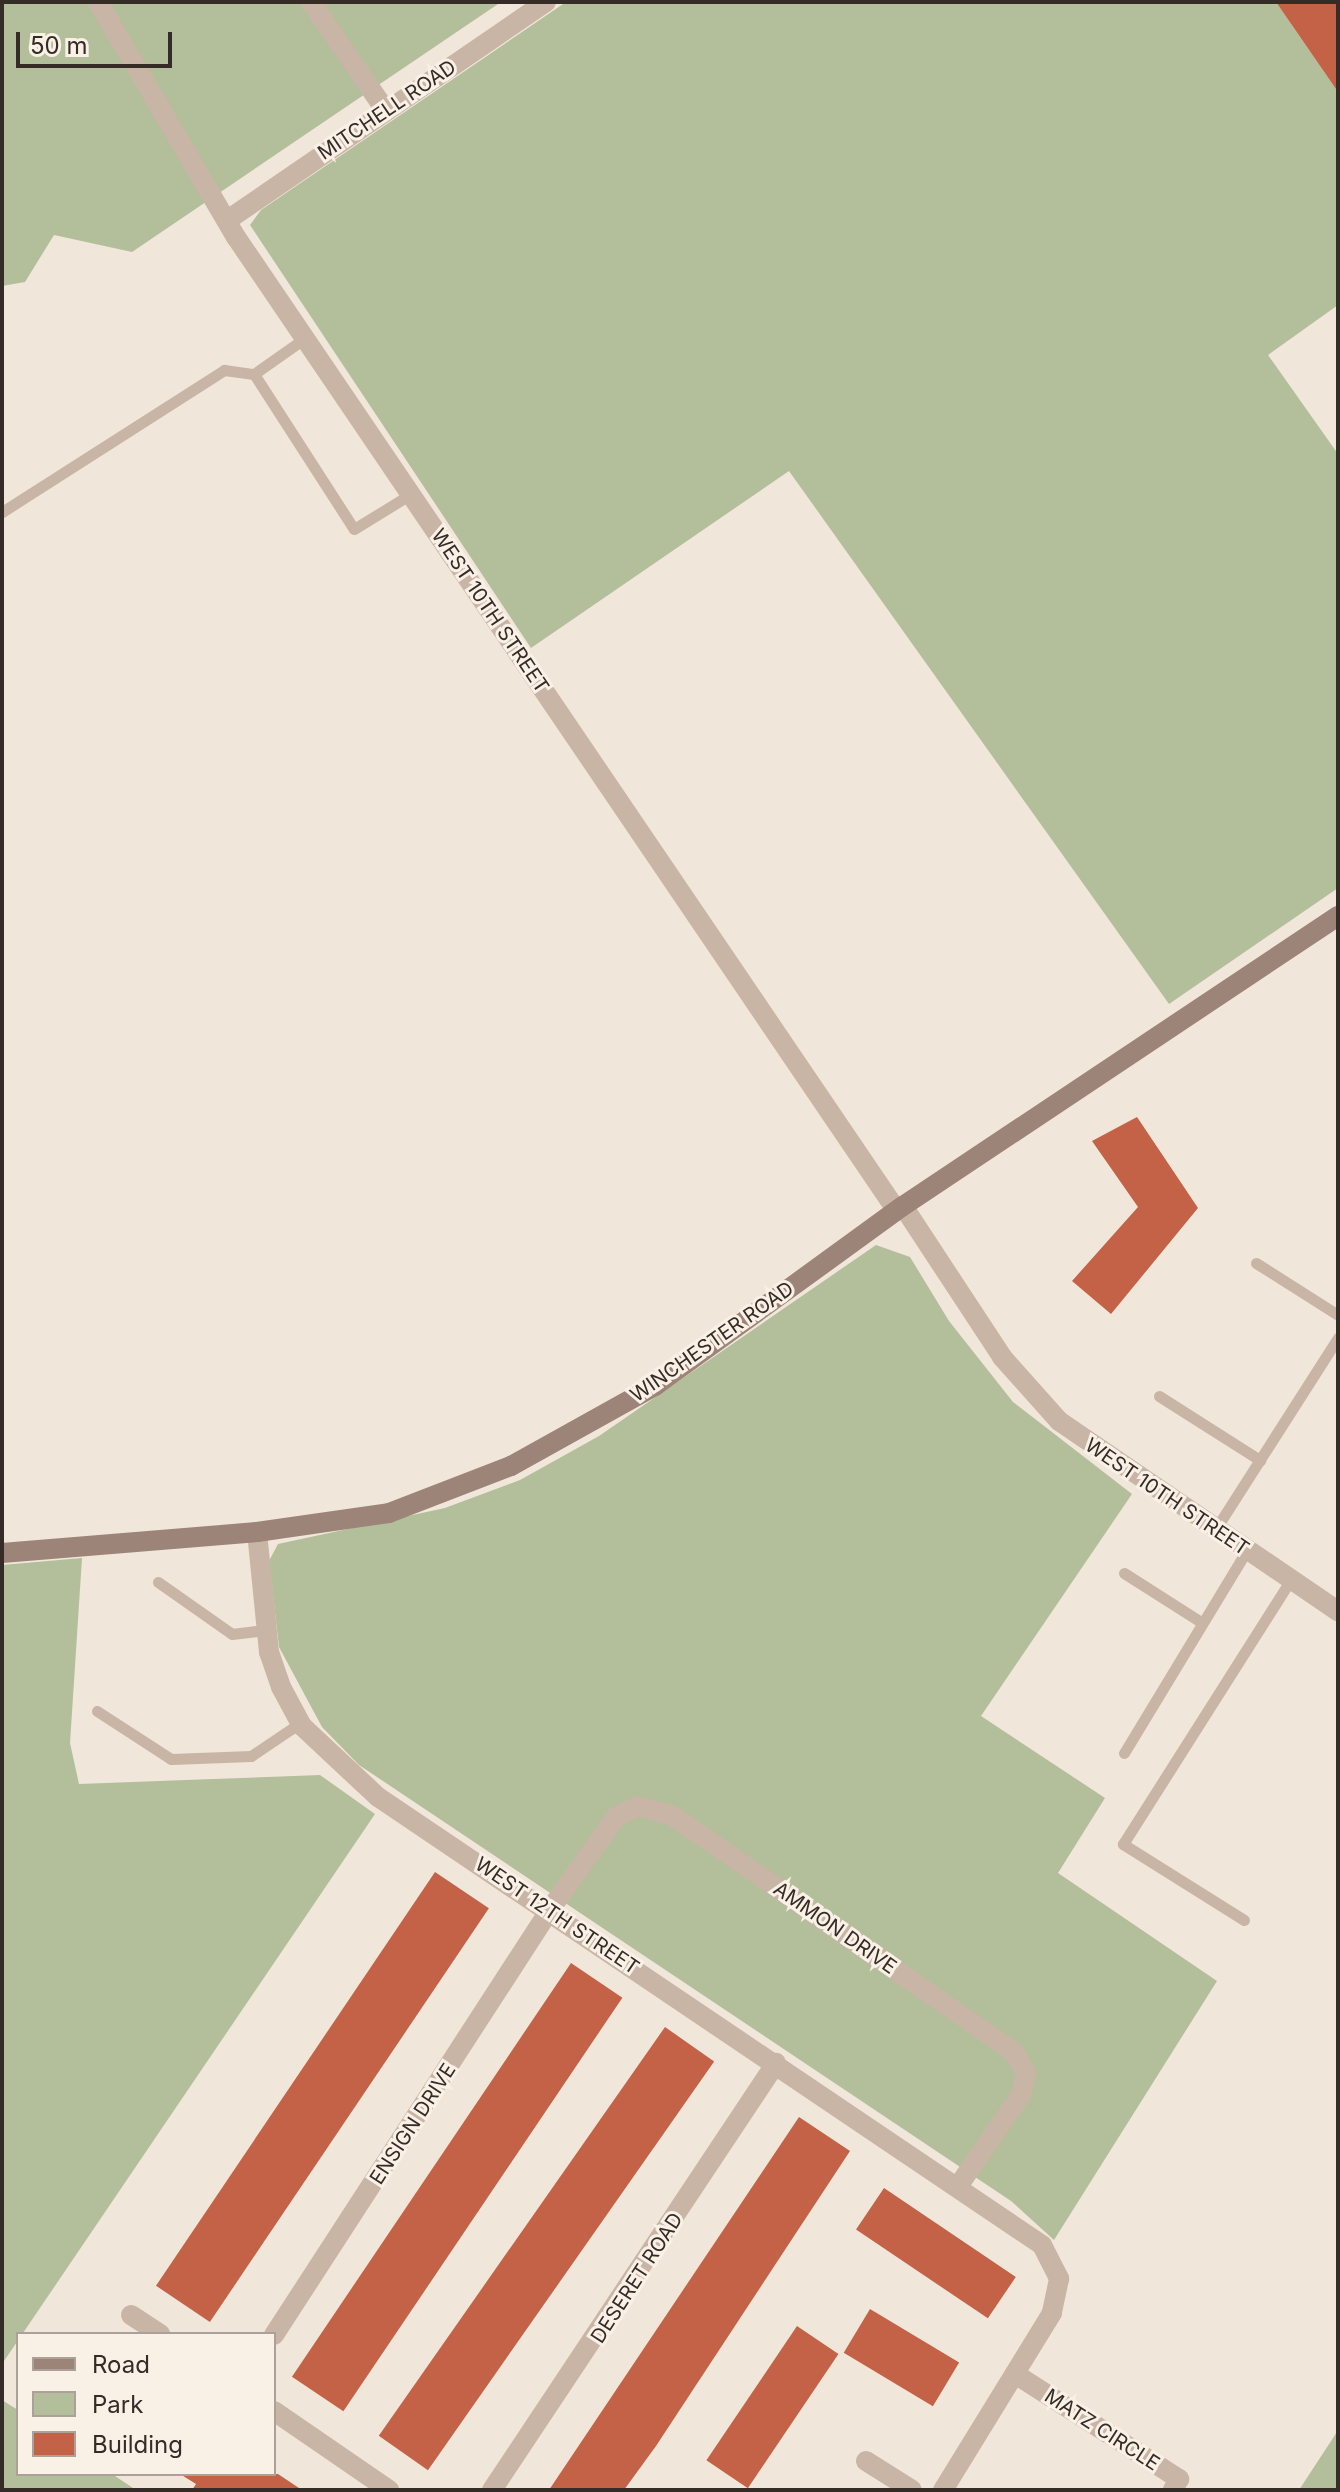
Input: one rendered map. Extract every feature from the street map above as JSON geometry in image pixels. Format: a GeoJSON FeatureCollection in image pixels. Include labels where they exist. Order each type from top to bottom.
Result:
{"type":"FeatureCollection","features":[{"type":"Feature","properties":{"kind":"street","name":"WEST 10TH STREET"},"geometry":{"type":"LineString","coordinates":[[98,2],[305,338],[1002,1357],[1059,1421],[1338,1611]]}},
{"type":"Feature","properties":{"kind":"street"},"geometry":{"type":"LineString","coordinates":[[311,2],[386,111]]}},
{"type":"Feature","properties":{"kind":"street","name":"MITCHELL ROAD"},"geometry":{"type":"LineString","coordinates":[[229,219],[546,2]]}},
{"type":"Feature","properties":{"kind":"street","name":"WINCHESTER ROAD"},"geometry":{"type":"LineString","coordinates":[[2,1553],[257,1532],[389,1513],[511,1466],[655,1386],[900,1208],[1338,916]]}},
{"type":"Feature","properties":{"kind":"street","name":"WEST 12TH STREET"},"geometry":{"type":"LineString","coordinates":[[257,1532],[267,1630],[279,1681],[300,1723],[378,1797],[959,2185],[1042,2245],[1059,2279],[1052,2313],[943,2490]]}},
{"type":"Feature","properties":{"kind":"street","name":"AMMON DRIVE"},"geometry":{"type":"LineString","coordinates":[[549,1911],[616,1817],[638,1806],[673,1816],[1014,2052],[1026,2073],[1021,2095],[959,2185]]}},
{"type":"Feature","properties":{"kind":"street","name":"ENSIGN DRIVE"},"geometry":{"type":"LineString","coordinates":[[276,2332],[549,1911]]}},
{"type":"Feature","properties":{"kind":"street","name":"DESERET ROAD"},"geometry":{"type":"LineString","coordinates":[[492,2490],[776,2063]]}},
{"type":"Feature","properties":{"kind":"street"},"geometry":{"type":"LineString","coordinates":[[131,2315],[157,2332]]}},
{"type":"Feature","properties":{"kind":"street","name":"MATZ CIRCLE"},"geometry":{"type":"LineString","coordinates":[[1015,2374],[1179,2479],[1173,2490]]}},
{"type":"Feature","properties":{"kind":"street"},"geometry":{"type":"LineString","coordinates":[[276,2412],[389,2490]]}},
{"type":"Feature","properties":{"kind":"street"},"geometry":{"type":"LineString","coordinates":[[866,2461],[912,2490]]}},
{"type":"Feature","properties":{"kind":"lane"},"geometry":{"type":"LineString","coordinates":[[2,512],[224,370],[254,374],[305,338]]}},
{"type":"Feature","properties":{"kind":"lane"},"geometry":{"type":"LineString","coordinates":[[254,374],[354,529],[411,494]]}},
{"type":"Feature","properties":{"kind":"lane"},"geometry":{"type":"LineString","coordinates":[[1256,1263],[1338,1315]]}},
{"type":"Feature","properties":{"kind":"lane"},"geometry":{"type":"LineString","coordinates":[[1215,1530],[1338,1338]]}},
{"type":"Feature","properties":{"kind":"lane"},"geometry":{"type":"LineString","coordinates":[[1159,1396],[1260,1460]]}},
{"type":"Feature","properties":{"kind":"lane"},"geometry":{"type":"LineString","coordinates":[[1124,1753],[1247,1550]]}},
{"type":"Feature","properties":{"kind":"lane"},"geometry":{"type":"LineString","coordinates":[[1124,1573],[1201,1622]]}},
{"type":"Feature","properties":{"kind":"lane"},"geometry":{"type":"LineString","coordinates":[[1244,1920],[1123,1844],[1291,1579]]}},
{"type":"Feature","properties":{"kind":"lane"},"geometry":{"type":"LineString","coordinates":[[158,1582],[232,1634],[267,1630]]}},
{"type":"Feature","properties":{"kind":"lane"},"geometry":{"type":"LineString","coordinates":[[97,1711],[171,1759],[251,1756],[300,1723]]}},
{"type":"Feature","properties":{"kind":"green space"},"geometry":{"type":"Polygon","coordinates":[[[2,2],[501,2],[132,252],[54,235],[25,282],[2,286],[2,2]]]}},
{"type":"Feature","properties":{"kind":"green space"},"geometry":{"type":"Polygon","coordinates":[[[566,2],[1276,2],[1338,92],[1338,305],[1268,355],[1338,454],[1338,888],[1169,1004],[789,471],[531,648],[250,225],[261,210],[566,2]]]}},
{"type":"Feature","properties":{"kind":"green space"},"geometry":{"type":"Polygon","coordinates":[[[876,1245],[910,1257],[949,1321],[1013,1402],[1132,1494],[981,1716],[1105,1798],[1058,1873],[1217,1981],[1054,2240],[1011,2201],[359,1765],[322,1727],[279,1647],[269,1561],[278,1544],[445,1508],[520,1480],[599,1436],[876,1245]]]}},
{"type":"Feature","properties":{"kind":"green space"},"geometry":{"type":"Polygon","coordinates":[[[82,1558],[70,1743],[79,1784],[320,1775],[375,1814],[24,2332],[16,2332],[16,2343],[2,2364],[2,1565],[82,1558]]]}},
{"type":"Feature","properties":{"kind":"green space"},"geometry":{"type":"Polygon","coordinates":[[[2,2400],[16,2409],[16,2476],[115,2476],[136,2490],[2,2490],[2,2400]]]}},
{"type":"Feature","properties":{"kind":"green space"},"geometry":{"type":"Polygon","coordinates":[[[1338,2430],[1338,2490],[1299,2490],[1333,2438],[1338,2430]]]}},
{"type":"Feature","properties":{"kind":"building"},"geometry":{"type":"Polygon","coordinates":[[[1276,2],[1338,2],[1338,92],[1276,2]]]}},
{"type":"Feature","properties":{"kind":"building"},"geometry":{"type":"Polygon","coordinates":[[[1137,1117],[1198,1208],[1111,1314],[1072,1281],[1138,1207],[1092,1141],[1137,1117]]]}},
{"type":"Feature","properties":{"kind":"building"},"geometry":{"type":"Polygon","coordinates":[[[435,1872],[489,1908],[210,2322],[156,2286],[435,1872]]]}},
{"type":"Feature","properties":{"kind":"building"},"geometry":{"type":"Polygon","coordinates":[[[571,1963],[622,1998],[343,2411],[292,2377],[571,1963]]]}},
{"type":"Feature","properties":{"kind":"building"},"geometry":{"type":"Polygon","coordinates":[[[665,2027],[714,2061],[428,2470],[379,2436],[665,2027]]]}},
{"type":"Feature","properties":{"kind":"building"},"geometry":{"type":"Polygon","coordinates":[[[799,2117],[850,2151],[656,2446],[624,2490],[549,2490],[799,2117]]]}},
{"type":"Feature","properties":{"kind":"building"},"geometry":{"type":"Polygon","coordinates":[[[884,2188],[1016,2277],[988,2318],[856,2229],[884,2188]]]}},
{"type":"Feature","properties":{"kind":"building"},"geometry":{"type":"Polygon","coordinates":[[[870,2309],[959,2363],[933,2406],[844,2353],[870,2309]]]}},
{"type":"Feature","properties":{"kind":"building"},"geometry":{"type":"Polygon","coordinates":[[[797,2326],[838,2354],[748,2488],[706,2460],[797,2326]]]}},
{"type":"Feature","properties":{"kind":"building"},"geometry":{"type":"Polygon","coordinates":[[[278,2474],[302,2490],[192,2490],[196,2484],[183,2476],[278,2474]]]}}]}
